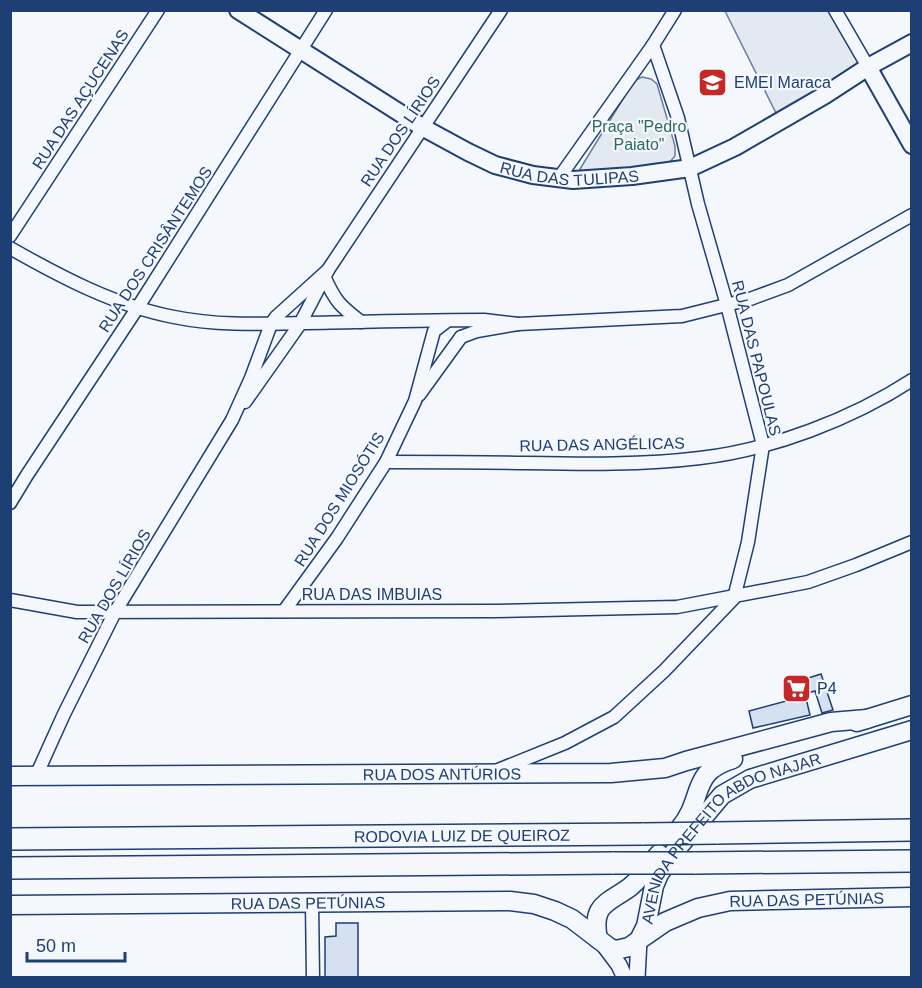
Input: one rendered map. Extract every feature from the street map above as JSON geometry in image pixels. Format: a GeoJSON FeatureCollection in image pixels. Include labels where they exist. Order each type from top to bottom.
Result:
{"type":"FeatureCollection","features":[{"type":"Feature","properties":{"kind":"highway","name":"RODOVIA LUIZ DE QUEIROZ"},"geometry":{"type":"LineString","coordinates":[[10,838],[912,830]]}},
{"type":"Feature","properties":{"kind":"highway","name":"RODOVIA LUIZ DE QUEIROZ"},"geometry":{"type":"LineString","coordinates":[[10,868],[912,861]]}},
{"type":"Feature","properties":{"kind":"main road","name":"RUA DAS TULIPAS"},"geometry":{"type":"LineString","coordinates":[[238,10],[422,127],[495,165],[533,175],[573,180],[632,177],[690,168],[735,147],[912,43]]}},
{"type":"Feature","properties":{"kind":"main road"},"geometry":{"type":"LineString","coordinates":[[868,67],[912,145]]}},
{"type":"Feature","properties":{"kind":"main road","name":"AVENIDA PREFEITO ABDO NAJAR"},"geometry":{"type":"LineString","coordinates":[[912,705],[731,759],[710,769],[702,780],[697,800],[686,822],[641,876],[603,905],[595,924],[601,942],[616,950],[629,947],[639,940],[646,926],[654,886],[659,874],[675,850],[722,795],[750,779],[912,730]]}},
{"type":"Feature","properties":{"kind":"main road","name":"RUA DOS ANTÚRIOS"},"geometry":{"type":"LineString","coordinates":[[10,776],[610,772],[665,768],[831,722],[867,719]]}},
{"type":"Feature","properties":{"kind":"main road"},"geometry":{"type":"LineString","coordinates":[[707,756],[731,759],[737,767],[735,781],[722,795]]}},
{"type":"Feature","properties":{"kind":"main road","name":"RUA DAS PETÚNIAS"},"geometry":{"type":"LineString","coordinates":[[639,940],[665,922],[698,908],[730,901],[912,897]]}},
{"type":"Feature","properties":{"kind":"main road","name":"RUA DAS PETÚNIAS"},"geometry":{"type":"LineString","coordinates":[[10,905],[510,902],[534,904],[572,919],[601,942]]}},
{"type":"Feature","properties":{"kind":"street","name":"RUA DAS AÇUCENAS"},"geometry":{"type":"LineString","coordinates":[[10,236],[158,10]]}},
{"type":"Feature","properties":{"kind":"street","name":"RUA DOS CRISÂNTEMOS"},"geometry":{"type":"LineString","coordinates":[[10,503],[138,308],[326,10]]}},
{"type":"Feature","properties":{"kind":"street","name":"RUA DOS LÍRIOS"},"geometry":{"type":"LineString","coordinates":[[36,776],[115,612],[232,420],[300,324],[326,273],[501,10]]}},
{"type":"Feature","properties":{"kind":"street"},"geometry":{"type":"LineString","coordinates":[[559,178],[675,10]]}},
{"type":"Feature","properties":{"kind":"street"},"geometry":{"type":"LineString","coordinates":[[835,10],[868,67]]}},
{"type":"Feature","properties":{"kind":"street","name":"RUA DAS PAPOULAS"},"geometry":{"type":"LineString","coordinates":[[653,45],[678,118],[763,445],[748,542],[734,598]]}},
{"type":"Feature","properties":{"kind":"street"},"geometry":{"type":"LineString","coordinates":[[448,320],[461,337],[477,331],[518,324],[682,316],[750,299],[788,285],[912,215]]}},
{"type":"Feature","properties":{"kind":"street"},"geometry":{"type":"LineString","coordinates":[[10,248],[44,267],[138,308],[199,322],[241,325],[484,320],[518,324]]}},
{"type":"Feature","properties":{"kind":"street","name":"RUA DOS LÍRIOS"},"geometry":{"type":"LineString","coordinates":[[232,420],[271,324],[326,273]]}},
{"type":"Feature","properties":{"kind":"street"},"geometry":{"type":"LineString","coordinates":[[326,273],[333,296],[341,307],[361,322]]}},
{"type":"Feature","properties":{"kind":"street","name":"RUA DOS MIOSÓTIS"},"geometry":{"type":"LineString","coordinates":[[284,611],[338,538],[386,462],[415,401],[434,331],[448,320]]}},
{"type":"Feature","properties":{"kind":"street","name":"RUA DOS MIOSÓTIS"},"geometry":{"type":"LineString","coordinates":[[415,401],[461,337]]}},
{"type":"Feature","properties":{"kind":"street","name":"RUA DAS ANGÉLICAS"},"geometry":{"type":"LineString","coordinates":[[386,462],[642,462],[701,458],[763,445],[823,424],[886,396],[912,380]]}},
{"type":"Feature","properties":{"kind":"street","name":"RUA DAS IMBUIAS"},"geometry":{"type":"LineString","coordinates":[[10,600],[77,612],[677,608],[808,582],[912,542]]}},
{"type":"Feature","properties":{"kind":"street"},"geometry":{"type":"LineString","coordinates":[[491,773],[565,743],[614,717],[664,670],[734,598]]}},
{"type":"Feature","properties":{"kind":"street"},"geometry":{"type":"LineString","coordinates":[[312,903],[313,978]]}},
{"type":"Feature","properties":{"kind":"street"},"geometry":{"type":"LineString","coordinates":[[637,978],[639,940]]}},
{"type":"Feature","properties":{"kind":"street"},"geometry":{"type":"LineString","coordinates":[[601,942],[619,965],[625,978]]}},
{"type":"Feature","properties":{"kind":"green space"},"geometry":{"type":"Polygon","coordinates":[[[725,11],[828,11],[868,67],[778,117],[725,11]]]}},
{"type":"Feature","properties":{"kind":"green space","name":"Praça \"Pedro Paiato\""},"geometry":{"type":"Polygon","coordinates":[[[642,77],[651,79],[657,84],[675,146],[675,156],[669,163],[581,175],[580,169],[634,81],[642,77]]]}},
{"type":"Feature","properties":{"kind":"building"},"geometry":{"type":"Polygon","coordinates":[[[821,674],[833,710],[822,713],[815,691],[790,698],[786,685],[821,674]]]}},
{"type":"Feature","properties":{"kind":"building"},"geometry":{"type":"Polygon","coordinates":[[[805,694],[810,715],[753,728],[749,711],[805,694]]]}},
{"type":"Feature","properties":{"kind":"building"},"geometry":{"type":"Polygon","coordinates":[[[336,923],[358,923],[358,978],[325,978],[325,937],[336,936],[336,923]]]}},
{"type":"Feature","properties":{"kind":"place","name":"EMEI Maraca"},"geometry":{"type":"Point","coordinates":[713,82]}},
{"type":"Feature","properties":{"kind":"place","name":"P4"},"geometry":{"type":"Point","coordinates":[796,688]}}]}
